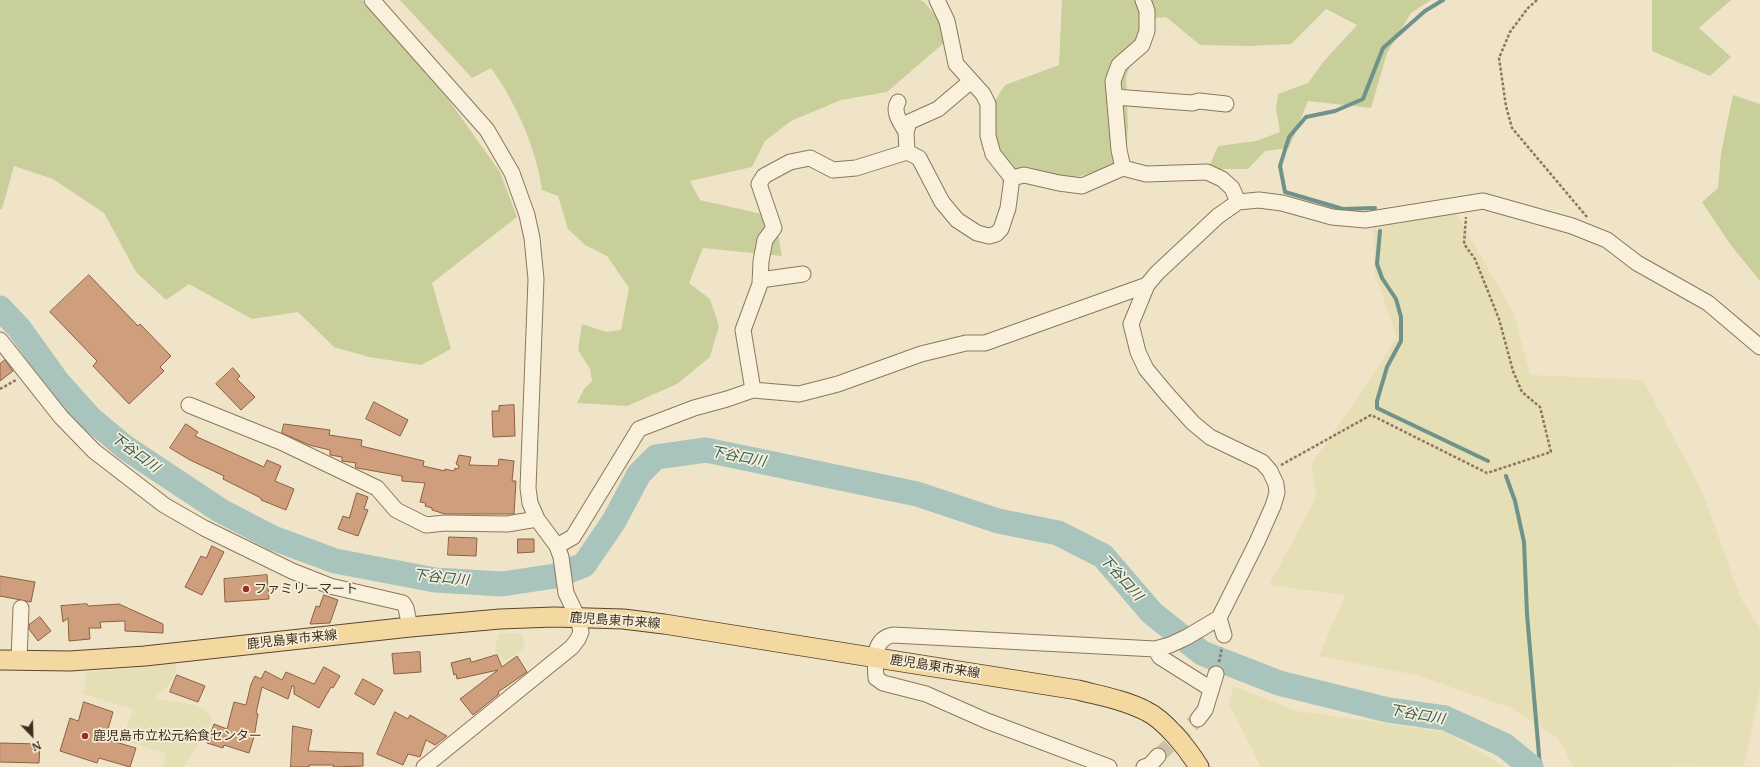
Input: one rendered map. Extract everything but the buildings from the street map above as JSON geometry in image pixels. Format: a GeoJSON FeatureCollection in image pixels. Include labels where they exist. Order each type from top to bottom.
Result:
{"type":"FeatureCollection","features":[{"type":"Feature","properties":{"kind":"main road","name":"鹿児島東市来線"},"geometry":{"type":"LineString","coordinates":[[0,660],[70,661],[145,656],[410,627],[500,619],[623,619],[664,624],[1078,690],[1125,701],[1148,712],[1165,727],[1182,743],[1199,767]]}},
{"type":"Feature","properties":{"kind":"street"},"geometry":{"type":"LineString","coordinates":[[372,0],[487,130],[512,172],[523,200],[532,238],[536,279],[528,488],[530,503],[537,519],[559,552],[566,593],[578,618],[581,632],[572,647],[424,767]]}},
{"type":"Feature","properties":{"kind":"street"},"geometry":{"type":"LineString","coordinates":[[752,390],[743,330],[760,280],[761,261],[765,240],[774,228],[759,184],[764,176],[790,162],[810,158],[833,170],[856,168],[906,152],[919,158],[942,202],[957,220],[977,233],[989,236],[996,234],[1001,229],[1008,208],[1012,178],[994,154],[988,136],[988,104],[971,80],[956,64],[947,21],[937,0]]}},
{"type":"Feature","properties":{"kind":"street"},"geometry":{"type":"LineString","coordinates":[[1124,168],[1119,150],[1113,81],[1119,65],[1142,45],[1147,31],[1147,11],[1143,0]]}},
{"type":"Feature","properties":{"kind":"street"},"geometry":{"type":"LineString","coordinates":[[906,152],[906,132],[909,122],[938,109],[971,80]]}},
{"type":"Feature","properties":{"kind":"street"},"geometry":{"type":"LineString","coordinates":[[1115,97],[1192,103],[1199,100],[1226,104]]}},
{"type":"Feature","properties":{"kind":"street"},"geometry":{"type":"LineString","coordinates":[[898,102],[896,106],[896,113],[906,132]]}},
{"type":"Feature","properties":{"kind":"street"},"geometry":{"type":"LineString","coordinates":[[1012,178],[1024,175],[1059,183],[1082,186],[1124,168],[1146,174],[1207,172],[1222,179],[1232,188],[1238,202]]}},
{"type":"Feature","properties":{"kind":"street"},"geometry":{"type":"LineString","coordinates":[[1108,767],[987,721],[913,690],[883,683],[876,678],[875,658],[880,641],[886,636],[894,635],[1155,649],[1170,645],[1219,618],[1257,542],[1273,506],[1277,493],[1276,484],[1270,471],[1262,462],[1210,436],[1193,423],[1146,369],[1138,352],[1131,324],[1148,284],[1156,273],[1218,216],[1238,202],[1259,200],[1282,203],[1332,217],[1365,220],[1483,201],[1572,226],[1607,240],[1638,263],[1708,304],[1760,347]]}},
{"type":"Feature","properties":{"kind":"street"},"geometry":{"type":"LineString","coordinates":[[760,280],[803,274]]}},
{"type":"Feature","properties":{"kind":"street"},"geometry":{"type":"LineString","coordinates":[[559,552],[573,537],[639,429],[694,408],[752,390],[799,394],[838,384],[921,354],[966,343],[985,343],[1148,284]]}},
{"type":"Feature","properties":{"kind":"street"},"geometry":{"type":"LineString","coordinates":[[0,340],[61,417],[94,451],[164,505],[204,528],[292,571],[330,586],[403,603],[406,608],[410,627]]}},
{"type":"Feature","properties":{"kind":"street"},"geometry":{"type":"LineString","coordinates":[[189,405],[269,437],[377,488],[396,510],[426,525],[445,523],[507,524],[537,519]]}},
{"type":"Feature","properties":{"kind":"street"},"geometry":{"type":"LineString","coordinates":[[19,660],[21,608]]}},
{"type":"Feature","properties":{"kind":"street"},"geometry":{"type":"LineString","coordinates":[[1219,618],[1224,635]]}},
{"type":"Feature","properties":{"kind":"street"},"geometry":{"type":"LineString","coordinates":[[1155,649],[1160,657],[1211,689]]}},
{"type":"Feature","properties":{"kind":"street"},"geometry":{"type":"LineString","coordinates":[[1198,719],[1205,710],[1216,674]]}},
{"type":"Feature","properties":{"kind":"street"},"geometry":{"type":"LineString","coordinates":[[1144,767],[1150,765],[1158,756]]}},
{"type":"Feature","properties":{"kind":"path"},"geometry":{"type":"LineString","coordinates":[[1537,0],[1528,8],[1510,32],[1499,58],[1506,106],[1512,128],[1607,240]]}},
{"type":"Feature","properties":{"kind":"path"},"geometry":{"type":"LineString","coordinates":[[1270,471],[1371,415],[1487,473],[1552,452],[1540,407],[1522,392],[1513,371],[1499,318],[1474,259],[1464,244],[1467,203]]}},
{"type":"Feature","properties":{"kind":"path"},"geometry":{"type":"LineString","coordinates":[[1216,674],[1224,635]]}},
{"type":"Feature","properties":{"kind":"shaded area"},"geometry":{"type":"Polygon","coordinates":[[[1455,211],[1514,314],[1530,375],[1643,380],[1702,491],[1741,599],[1760,628],[1760,689],[1744,766],[1574,767],[1557,737],[1509,707],[1416,675],[1319,656],[1345,595],[1269,585],[1317,496],[1311,465],[1397,337],[1375,275],[1373,225],[1455,211]]]}},
{"type":"Feature","properties":{"kind":"shaded area"},"geometry":{"type":"Polygon","coordinates":[[[521,633],[525,648],[503,662],[495,649],[499,634],[521,633]]]}},
{"type":"Feature","properties":{"kind":"shaded area"},"geometry":{"type":"Polygon","coordinates":[[[177,664],[173,679],[164,690],[154,698],[196,705],[207,711],[212,720],[184,767],[164,767],[165,753],[121,740],[134,709],[83,694],[87,672],[177,664]]]}},
{"type":"Feature","properties":{"kind":"shaded area"},"geometry":{"type":"Polygon","coordinates":[[[1233,686],[1297,711],[1445,732],[1505,767],[1261,767],[1229,704],[1233,686]]]}},
{"type":"Feature","properties":{"kind":"green space"},"geometry":{"type":"Polygon","coordinates":[[[0,0],[362,0],[448,99],[500,172],[517,217],[432,283],[451,349],[421,365],[369,357],[334,347],[298,312],[252,319],[189,284],[166,300],[136,272],[104,213],[53,179],[14,166],[2,209],[0,209],[0,0]]]}},
{"type":"Feature","properties":{"kind":"green space"},"geometry":{"type":"Polygon","coordinates":[[[400,0],[920,0],[924,2],[953,35],[887,92],[841,100],[791,121],[765,141],[752,167],[690,181],[700,200],[775,217],[782,256],[703,248],[689,283],[710,299],[719,326],[710,357],[677,384],[627,406],[577,403],[584,389],[592,381],[590,369],[578,350],[582,324],[606,332],[621,330],[629,288],[607,256],[585,245],[568,229],[558,196],[542,190],[535,158],[524,126],[509,96],[491,68],[472,78],[400,0]]]}},
{"type":"Feature","properties":{"kind":"green space"},"geometry":{"type":"Polygon","coordinates":[[[1062,0],[1431,0],[1411,13],[1387,53],[1371,108],[1308,101],[1289,148],[1265,151],[1248,169],[1208,169],[1218,146],[1256,141],[1280,132],[1276,109],[1278,94],[1308,83],[1324,61],[1357,25],[1326,9],[1291,44],[1250,46],[1200,45],[1166,17],[1147,19],[1126,77],[1128,127],[1125,163],[1070,179],[1019,170],[1008,201],[999,168],[988,112],[1005,85],[1059,65],[1062,0]]]}},
{"type":"Feature","properties":{"kind":"green space"},"geometry":{"type":"Polygon","coordinates":[[[1652,0],[1731,0],[1699,28],[1731,57],[1710,76],[1652,51],[1652,0]]]}},
{"type":"Feature","properties":{"kind":"green space"},"geometry":{"type":"Polygon","coordinates":[[[1733,95],[1760,104],[1760,281],[1730,244],[1702,202],[1718,188],[1721,153],[1733,95]]]}},
{"type":"Feature","properties":{"kind":"waterway"},"geometry":{"type":"LineString","coordinates":[[1375,208],[1343,209],[1285,192],[1280,166],[1289,137],[1306,117],[1335,111],[1363,99],[1383,48],[1425,11],[1443,0]]}},
{"type":"Feature","properties":{"kind":"waterway"},"geometry":{"type":"LineString","coordinates":[[1380,231],[1377,264],[1382,278],[1396,299],[1401,317],[1401,341],[1387,367],[1377,401],[1377,408],[1488,461]]}},
{"type":"Feature","properties":{"kind":"waterway","name":"下谷口川"},"geometry":{"type":"LineString","coordinates":[[0,308],[19,328],[57,381],[90,418],[126,448],[221,511],[273,538],[335,561],[435,580],[502,584],[555,576],[584,565],[614,521],[639,474],[656,457],[706,450],[917,494],[998,521],[1058,533],[1103,556],[1152,613],[1202,653],[1279,683],[1388,710],[1445,718],[1504,745],[1531,767]]}},
{"type":"Feature","properties":{"kind":"waterway"},"geometry":{"type":"LineString","coordinates":[[1506,476],[1515,501],[1524,542],[1527,614],[1540,767]]}},
{"type":"Feature","properties":{"kind":"tunnel"},"geometry":{"type":"LineString","coordinates":[[1158,756],[1198,719]]}},
{"type":"Feature","properties":{"kind":"place","name":"ファミリーマート"},"geometry":{"type":"Point","coordinates":[246,589]}},
{"type":"Feature","properties":{"kind":"place","name":"鹿児島市立松元給食センター"},"geometry":{"type":"Point","coordinates":[85,736]}}]}
